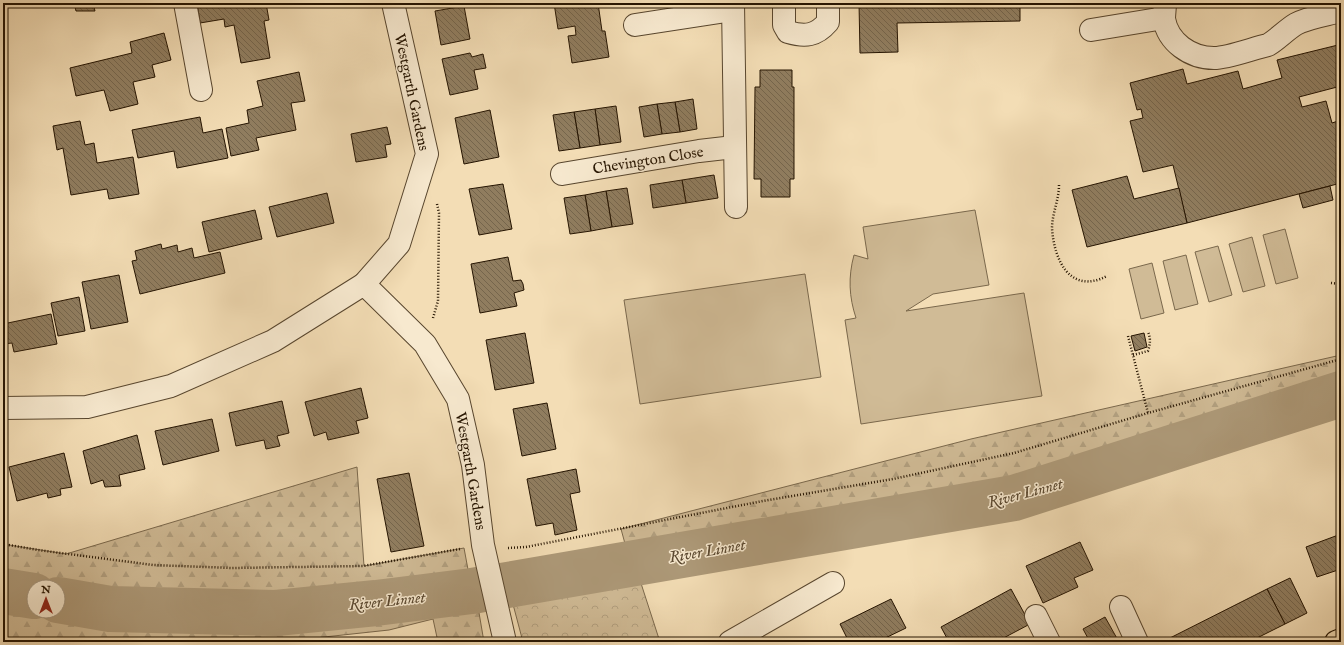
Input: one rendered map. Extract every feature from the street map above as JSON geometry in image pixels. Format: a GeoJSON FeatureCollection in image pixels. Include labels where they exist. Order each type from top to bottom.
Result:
{"type":"FeatureCollection","features":[{"type":"Feature","properties":{"kind":"main road"},"geometry":{"type":"LineString","coordinates":[[1336,642],[1341,640]]}},
{"type":"Feature","properties":{"kind":"street"},"geometry":{"type":"LineString","coordinates":[[185,3],[202,90]]}},
{"type":"Feature","properties":{"kind":"street","name":"Westgarth Gardens"},"geometry":{"type":"LineString","coordinates":[[3,408],[87,407],[171,386],[273,341],[364,284],[399,244],[427,154],[393,3]]}},
{"type":"Feature","properties":{"kind":"street"},"geometry":{"type":"LineString","coordinates":[[784,3],[784,25],[788,32],[796,34],[811,34],[820,30],[828,22],[828,3]]}},
{"type":"Feature","properties":{"kind":"street"},"geometry":{"type":"LineString","coordinates":[[635,25],[733,6],[736,207]]}},
{"type":"Feature","properties":{"kind":"street"},"geometry":{"type":"LineString","coordinates":[[1091,30],[1165,11],[1170,33],[1178,45],[1193,54],[1214,58],[1268,45],[1295,25],[1304,21],[1341,11]]}},
{"type":"Feature","properties":{"kind":"street","name":"Chevington Close"},"geometry":{"type":"LineString","coordinates":[[562,174],[699,151],[734,147]]}},
{"type":"Feature","properties":{"kind":"street","name":"Westgarth Gardens"},"geometry":{"type":"LineString","coordinates":[[364,284],[425,344],[458,399],[473,464],[483,545],[505,642]]}},
{"type":"Feature","properties":{"kind":"street"},"geometry":{"type":"LineString","coordinates":[[730,642],[833,583]]}},
{"type":"Feature","properties":{"kind":"street"},"geometry":{"type":"LineString","coordinates":[[1121,607],[1137,642]]}},
{"type":"Feature","properties":{"kind":"street"},"geometry":{"type":"LineString","coordinates":[[1036,616],[1048,642]]}},
{"type":"Feature","properties":{"kind":"path"},"geometry":{"type":"LineString","coordinates":[[1059,185],[1059,194],[1054,211],[1052,227],[1054,243],[1065,269],[1072,277],[1080,281],[1100,280],[1107,276]]}},
{"type":"Feature","properties":{"kind":"path"},"geometry":{"type":"LineString","coordinates":[[425,344],[438,301],[439,212],[436,198]]}},
{"type":"Feature","properties":{"kind":"path"},"geometry":{"type":"LineString","coordinates":[[1331,283],[1341,284]]}},
{"type":"Feature","properties":{"kind":"path"},"geometry":{"type":"LineString","coordinates":[[1133,356],[1148,351],[1150,338],[1148,332]]}},
{"type":"Feature","properties":{"kind":"path"},"geometry":{"type":"LineString","coordinates":[[1128,336],[1148,413]]}},
{"type":"Feature","properties":{"kind":"path"},"geometry":{"type":"LineString","coordinates":[[3,544],[153,565],[232,568],[364,566],[483,545],[499,548],[526,547],[764,501],[893,479],[1014,453],[1148,413],[1341,359]]}},
{"type":"Feature","properties":{"kind":"green space"},"geometry":{"type":"Polygon","coordinates":[[[975,210],[989,285],[933,294],[906,311],[1024,293],[1042,396],[861,424],[845,320],[856,318],[850,287],[854,255],[868,259],[863,227],[975,210]]]}},
{"type":"Feature","properties":{"kind":"green space"},"geometry":{"type":"Polygon","coordinates":[[[1285,229],[1298,278],[1276,284],[1263,235],[1285,229]]]}},
{"type":"Feature","properties":{"kind":"green space"},"geometry":{"type":"Polygon","coordinates":[[[1252,237],[1265,286],[1243,292],[1229,244],[1252,237]]]}},
{"type":"Feature","properties":{"kind":"green space"},"geometry":{"type":"Polygon","coordinates":[[[1218,246],[1232,295],[1209,302],[1195,252],[1218,246]]]}},
{"type":"Feature","properties":{"kind":"green space"},"geometry":{"type":"Polygon","coordinates":[[[1186,255],[1198,304],[1175,310],[1163,261],[1186,255]]]}},
{"type":"Feature","properties":{"kind":"green space"},"geometry":{"type":"Polygon","coordinates":[[[1152,263],[1164,313],[1141,319],[1129,269],[1152,263]]]}},
{"type":"Feature","properties":{"kind":"green space"},"geometry":{"type":"Polygon","coordinates":[[[805,274],[821,377],[640,404],[624,300],[805,274]]]}},
{"type":"Feature","properties":{"kind":"green space"},"geometry":{"type":"Polygon","coordinates":[[[1341,355],[1341,399],[1070,471],[630,562],[621,529],[971,439],[1341,355]]]}},
{"type":"Feature","properties":{"kind":"green space"},"geometry":{"type":"Polygon","coordinates":[[[357,467],[364,566],[464,548],[472,591],[400,600],[72,603],[66,602],[66,579],[26,579],[26,595],[3,591],[3,544],[66,554],[357,467]]]}},
{"type":"Feature","properties":{"kind":"green space"},"geometry":{"type":"Polygon","coordinates":[[[637,571],[660,642],[523,642],[510,593],[637,571]]]}},
{"type":"Feature","properties":{"kind":"green space"},"geometry":{"type":"Polygon","coordinates":[[[3,599],[26,603],[26,619],[66,619],[66,610],[100,616],[204,621],[303,619],[477,601],[484,642],[438,642],[433,619],[389,630],[278,642],[3,642],[3,599]]]}},
{"type":"Feature","properties":{"kind":"building"},"geometry":{"type":"Polygon","coordinates":[[[74,3],[93,3],[95,11],[76,11],[74,3]]]}},
{"type":"Feature","properties":{"kind":"building"},"geometry":{"type":"Polygon","coordinates":[[[197,3],[266,3],[269,20],[264,21],[270,58],[241,63],[234,25],[225,27],[224,19],[200,23],[197,3]]]}},
{"type":"Feature","properties":{"kind":"building"},"geometry":{"type":"Polygon","coordinates":[[[554,3],[598,3],[602,31],[605,31],[609,57],[572,63],[568,36],[576,35],[575,26],[558,29],[554,3]]]}},
{"type":"Feature","properties":{"kind":"building"},"geometry":{"type":"Polygon","coordinates":[[[859,3],[1020,3],[1020,21],[897,23],[898,52],[860,53],[859,3]]]}},
{"type":"Feature","properties":{"kind":"building"},"geometry":{"type":"Polygon","coordinates":[[[464,6],[470,39],[441,45],[435,11],[464,6]]]}},
{"type":"Feature","properties":{"kind":"building"},"geometry":{"type":"Polygon","coordinates":[[[164,33],[171,60],[152,65],[155,77],[133,82],[138,104],[110,111],[104,90],[76,96],[70,68],[132,53],[130,42],[164,33]]]}},
{"type":"Feature","properties":{"kind":"building"},"geometry":{"type":"Polygon","coordinates":[[[1338,45],[1341,56],[1341,86],[1299,97],[1302,107],[1326,101],[1332,123],[1341,120],[1341,183],[1187,223],[1173,165],[1143,172],[1130,121],[1143,118],[1141,109],[1137,110],[1130,83],[1183,69],[1187,84],[1238,71],[1243,89],[1282,78],[1277,60],[1338,45]]]}},
{"type":"Feature","properties":{"kind":"building"},"geometry":{"type":"Polygon","coordinates":[[[470,53],[472,57],[483,54],[486,68],[474,70],[478,89],[450,95],[442,59],[470,53]]]}},
{"type":"Feature","properties":{"kind":"building"},"geometry":{"type":"Polygon","coordinates":[[[760,70],[792,70],[792,87],[794,87],[794,179],[790,179],[790,197],[761,197],[761,179],[754,179],[755,87],[760,87],[760,70]]]}},
{"type":"Feature","properties":{"kind":"building"},"geometry":{"type":"Polygon","coordinates":[[[299,72],[305,101],[291,103],[296,130],[256,138],[259,150],[231,156],[226,128],[249,123],[247,110],[263,106],[257,81],[299,72]]]}},
{"type":"Feature","properties":{"kind":"building"},"geometry":{"type":"Polygon","coordinates":[[[693,99],[697,129],[680,132],[675,102],[693,99]]]}},
{"type":"Feature","properties":{"kind":"building"},"geometry":{"type":"Polygon","coordinates":[[[675,102],[680,132],[662,134],[657,104],[675,102]]]}},
{"type":"Feature","properties":{"kind":"building"},"geometry":{"type":"Polygon","coordinates":[[[657,104],[662,134],[644,137],[639,107],[657,104]]]}},
{"type":"Feature","properties":{"kind":"building"},"geometry":{"type":"Polygon","coordinates":[[[616,106],[621,142],[600,145],[595,109],[616,106]]]}},
{"type":"Feature","properties":{"kind":"building"},"geometry":{"type":"Polygon","coordinates":[[[595,109],[600,145],[580,148],[574,112],[595,109]]]}},
{"type":"Feature","properties":{"kind":"building"},"geometry":{"type":"Polygon","coordinates":[[[490,110],[499,157],[464,164],[455,118],[490,110]]]}},
{"type":"Feature","properties":{"kind":"building"},"geometry":{"type":"Polygon","coordinates":[[[574,112],[580,148],[559,151],[553,115],[574,112]]]}},
{"type":"Feature","properties":{"kind":"building"},"geometry":{"type":"Polygon","coordinates":[[[200,117],[203,133],[222,129],[228,158],[177,168],[174,151],[138,158],[132,130],[200,117]]]}},
{"type":"Feature","properties":{"kind":"building"},"geometry":{"type":"Polygon","coordinates":[[[80,121],[85,145],[94,143],[97,163],[133,157],[139,194],[109,199],[107,189],[71,195],[63,148],[57,150],[53,126],[80,121]]]}},
{"type":"Feature","properties":{"kind":"building"},"geometry":{"type":"Polygon","coordinates":[[[387,127],[391,144],[385,145],[387,157],[356,162],[351,134],[387,127]]]}},
{"type":"Feature","properties":{"kind":"building"},"geometry":{"type":"Polygon","coordinates":[[[714,175],[718,198],[686,203],[682,180],[714,175]]]}},
{"type":"Feature","properties":{"kind":"building"},"geometry":{"type":"Polygon","coordinates":[[[1127,176],[1134,199],[1179,188],[1187,223],[1087,247],[1072,190],[1127,176]]]}},
{"type":"Feature","properties":{"kind":"building"},"geometry":{"type":"Polygon","coordinates":[[[682,180],[686,203],[653,208],[650,185],[682,180]]]}},
{"type":"Feature","properties":{"kind":"building"},"geometry":{"type":"Polygon","coordinates":[[[503,184],[512,229],[479,235],[469,189],[503,184]]]}},
{"type":"Feature","properties":{"kind":"building"},"geometry":{"type":"Polygon","coordinates":[[[1330,186],[1333,200],[1303,208],[1299,194],[1330,186]]]}},
{"type":"Feature","properties":{"kind":"building"},"geometry":{"type":"Polygon","coordinates":[[[627,188],[633,224],[612,227],[606,191],[627,188]]]}},
{"type":"Feature","properties":{"kind":"building"},"geometry":{"type":"Polygon","coordinates":[[[606,191],[612,227],[591,231],[585,195],[606,191]]]}},
{"type":"Feature","properties":{"kind":"building"},"geometry":{"type":"Polygon","coordinates":[[[327,193],[334,223],[277,237],[269,207],[327,193]]]}},
{"type":"Feature","properties":{"kind":"building"},"geometry":{"type":"Polygon","coordinates":[[[585,195],[591,231],[570,234],[564,198],[585,195]]]}},
{"type":"Feature","properties":{"kind":"building"},"geometry":{"type":"Polygon","coordinates":[[[255,210],[262,239],[209,252],[202,222],[255,210]]]}},
{"type":"Feature","properties":{"kind":"building"},"geometry":{"type":"Polygon","coordinates":[[[161,244],[162,249],[177,245],[178,252],[192,248],[194,258],[220,252],[225,273],[140,294],[132,261],[137,260],[135,251],[161,244]]]}},
{"type":"Feature","properties":{"kind":"building"},"geometry":{"type":"Polygon","coordinates":[[[508,257],[513,281],[521,280],[523,284],[524,290],[514,293],[517,306],[480,313],[471,264],[508,257]]]}},
{"type":"Feature","properties":{"kind":"building"},"geometry":{"type":"Polygon","coordinates":[[[119,275],[128,322],[91,329],[82,282],[119,275]]]}},
{"type":"Feature","properties":{"kind":"building"},"geometry":{"type":"Polygon","coordinates":[[[79,297],[85,331],[58,336],[51,303],[79,297]]]}},
{"type":"Feature","properties":{"kind":"building"},"geometry":{"type":"Polygon","coordinates":[[[51,314],[57,344],[14,352],[12,343],[3,344],[3,324],[51,314]]]}},
{"type":"Feature","properties":{"kind":"building"},"geometry":{"type":"Polygon","coordinates":[[[525,333],[534,383],[495,390],[486,340],[525,333]]]}},
{"type":"Feature","properties":{"kind":"building"},"geometry":{"type":"Polygon","coordinates":[[[1144,333],[1147,347],[1135,351],[1131,336],[1144,333]]]}},
{"type":"Feature","properties":{"kind":"building"},"geometry":{"type":"Polygon","coordinates":[[[361,388],[368,418],[356,421],[359,433],[328,440],[326,432],[314,436],[305,402],[361,388]]]}},
{"type":"Feature","properties":{"kind":"building"},"geometry":{"type":"Polygon","coordinates":[[[282,401],[289,433],[277,436],[280,446],[266,449],[264,440],[236,446],[229,413],[282,401]]]}},
{"type":"Feature","properties":{"kind":"building"},"geometry":{"type":"Polygon","coordinates":[[[547,403],[556,449],[522,456],[513,409],[547,403]]]}},
{"type":"Feature","properties":{"kind":"building"},"geometry":{"type":"Polygon","coordinates":[[[212,419],[219,451],[163,465],[155,431],[212,419]]]}},
{"type":"Feature","properties":{"kind":"building"},"geometry":{"type":"Polygon","coordinates":[[[137,435],[145,469],[119,475],[121,486],[105,487],[103,480],[91,484],[83,451],[137,435]]]}},
{"type":"Feature","properties":{"kind":"building"},"geometry":{"type":"Polygon","coordinates":[[[64,453],[72,487],[60,489],[61,495],[48,498],[47,493],[17,501],[9,467],[64,453]]]}},
{"type":"Feature","properties":{"kind":"building"},"geometry":{"type":"Polygon","coordinates":[[[576,469],[580,492],[570,494],[577,530],[555,535],[553,523],[536,526],[527,479],[576,469]]]}},
{"type":"Feature","properties":{"kind":"building"},"geometry":{"type":"Polygon","coordinates":[[[409,473],[424,546],[391,552],[377,479],[409,473]]]}},
{"type":"Feature","properties":{"kind":"building"},"geometry":{"type":"Polygon","coordinates":[[[1341,534],[1341,569],[1317,577],[1306,547],[1341,534]]]}},
{"type":"Feature","properties":{"kind":"building"},"geometry":{"type":"Polygon","coordinates":[[[1080,542],[1093,570],[1074,578],[1078,587],[1043,603],[1026,566],[1080,542]]]}},
{"type":"Feature","properties":{"kind":"building"},"geometry":{"type":"Polygon","coordinates":[[[1290,578],[1307,613],[1285,624],[1267,589],[1290,578]]]}},
{"type":"Feature","properties":{"kind":"building"},"geometry":{"type":"Polygon","coordinates":[[[1011,589],[1030,624],[996,642],[949,642],[941,627],[1011,589]]]}},
{"type":"Feature","properties":{"kind":"building"},"geometry":{"type":"Polygon","coordinates":[[[1267,589],[1285,624],[1249,642],[1162,642],[1267,589]]]}},
{"type":"Feature","properties":{"kind":"building"},"geometry":{"type":"Polygon","coordinates":[[[891,599],[906,628],[877,642],[849,642],[840,624],[891,599]]]}},
{"type":"Feature","properties":{"kind":"building"},"geometry":{"type":"Polygon","coordinates":[[[1105,617],[1119,642],[1090,642],[1083,629],[1105,617]]]}},
{"type":"Feature","properties":{"kind":"waterway","name":"River Linnet"},"geometry":{"type":"LineString","coordinates":[[66,601],[110,609],[276,613],[376,603],[472,591],[1014,498],[1341,394]]}},
{"type":"Feature","properties":{"kind":"waterway","name":"River Linnet"},"geometry":{"type":"LineString","coordinates":[[3,591],[26,595]]}}]}
